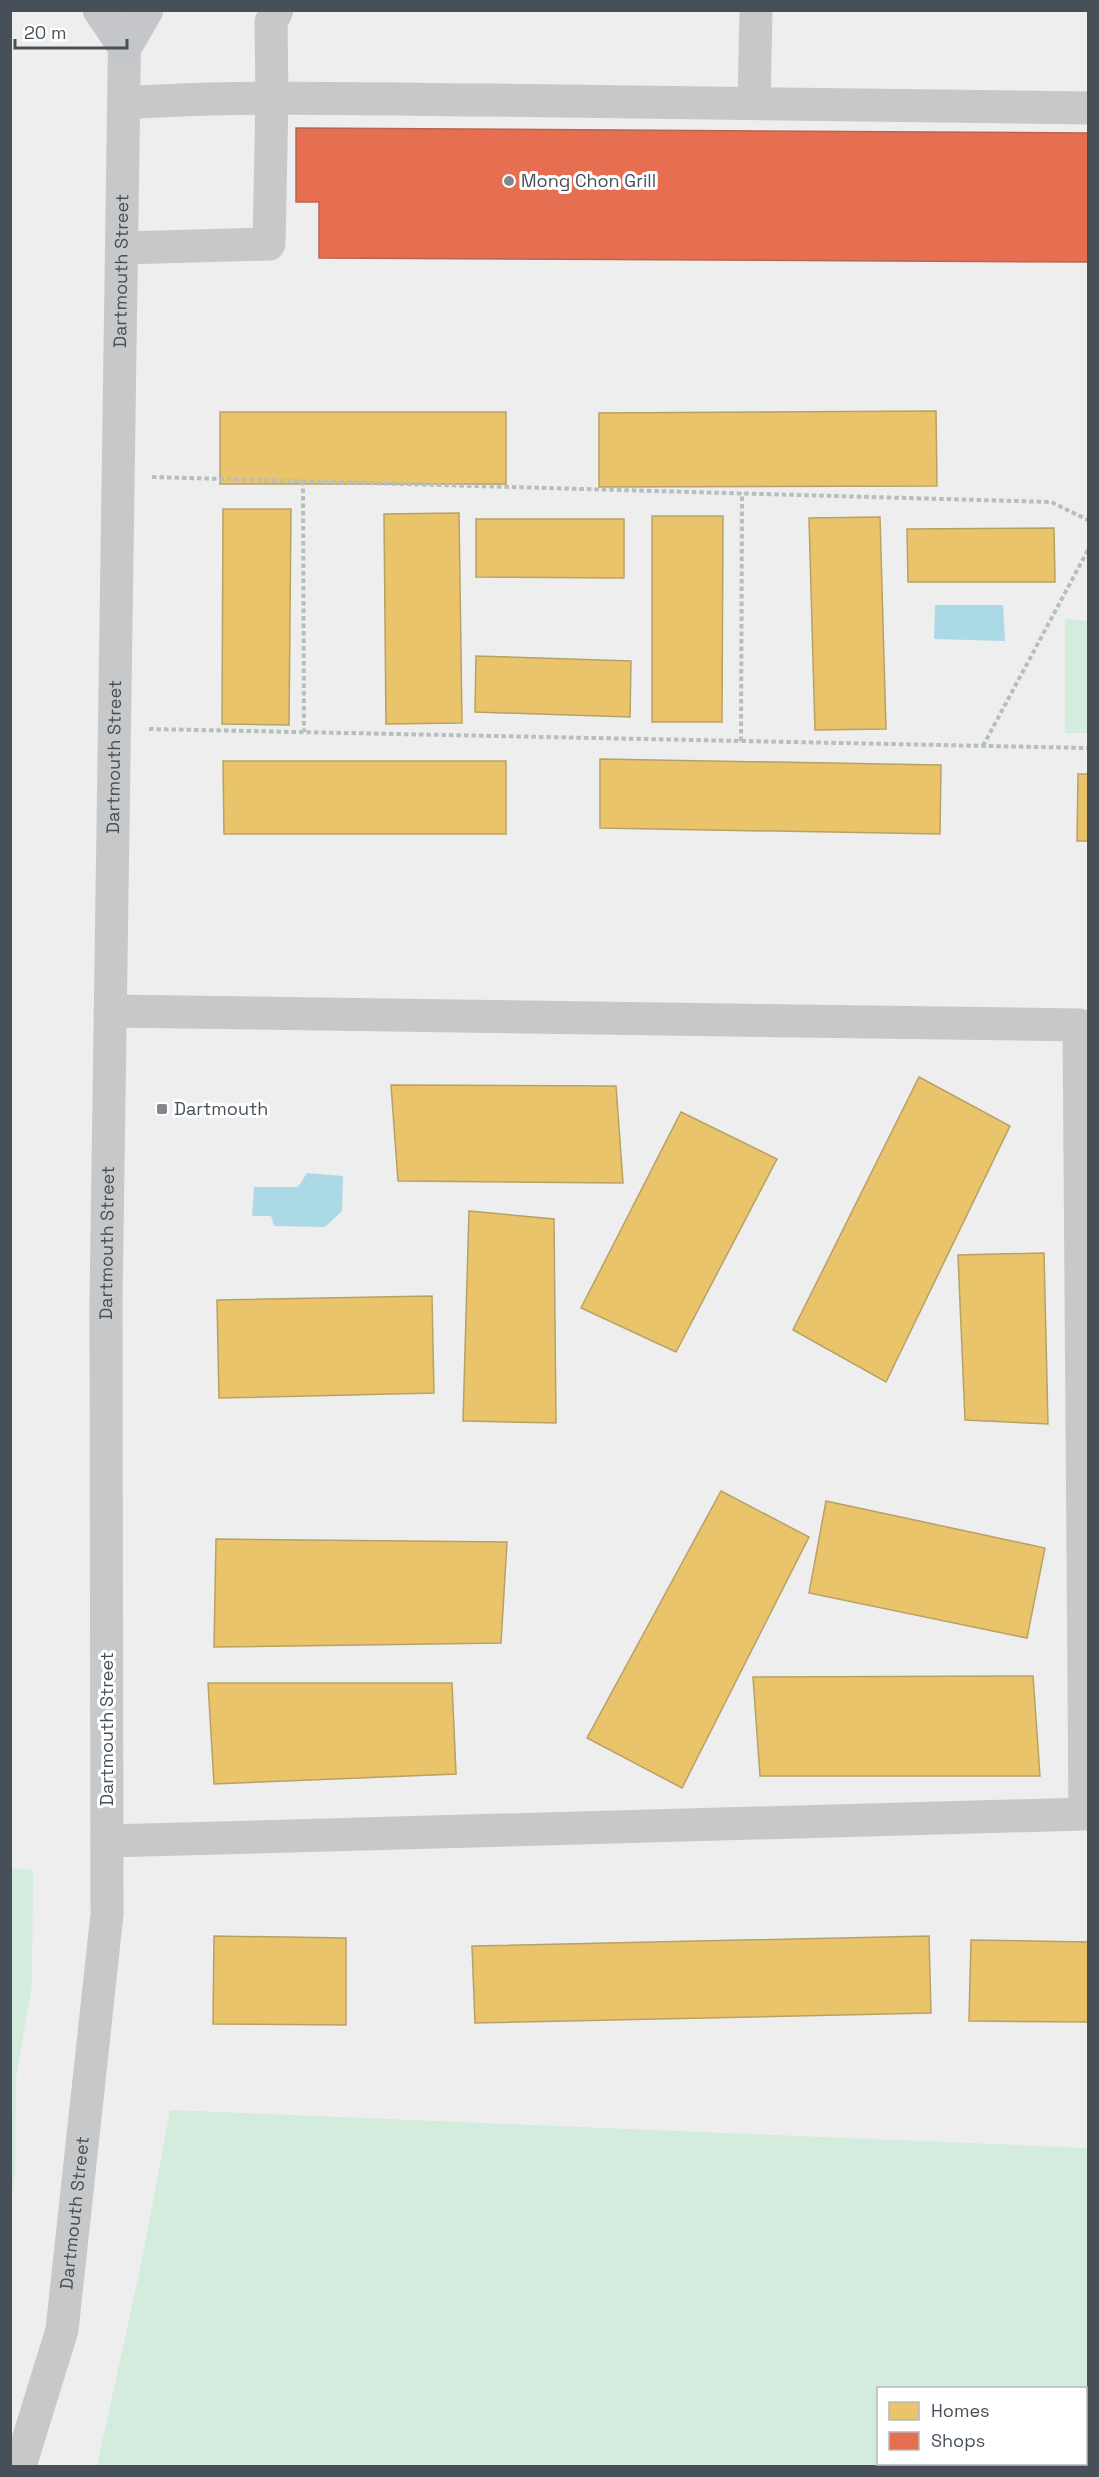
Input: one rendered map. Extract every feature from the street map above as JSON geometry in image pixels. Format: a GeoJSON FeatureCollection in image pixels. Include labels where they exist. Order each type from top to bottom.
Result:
{"type":"FeatureCollection","features":[{"type":"Feature","properties":{"kind":"main road"},"geometry":{"type":"LineString","coordinates":[[99,10],[125,48],[147,10]]}},
{"type":"Feature","properties":{"kind":"street","name":"Dartmouth Street"},"geometry":{"type":"LineString","coordinates":[[20,2466],[62,2330],[107,1914],[106,1303],[125,10]]}},
{"type":"Feature","properties":{"kind":"street"},"geometry":{"type":"LineString","coordinates":[[122,248],[269,244],[271,22],[277,10]]}},
{"type":"Feature","properties":{"kind":"street"},"geometry":{"type":"LineString","coordinates":[[754,102],[756,10]]}},
{"type":"Feature","properties":{"kind":"street"},"geometry":{"type":"LineString","coordinates":[[124,103],[191,98],[272,98],[754,102],[1089,108]]}},
{"type":"Feature","properties":{"kind":"street"},"geometry":{"type":"LineString","coordinates":[[107,1841],[1086,1814],[1080,1025],[111,1011]]}},
{"type":"Feature","properties":{"kind":"path"},"geometry":{"type":"LineString","coordinates":[[118,476],[1051,502],[1089,520]]}},
{"type":"Feature","properties":{"kind":"path"},"geometry":{"type":"LineString","coordinates":[[303,481],[304,732]]}},
{"type":"Feature","properties":{"kind":"path"},"geometry":{"type":"LineString","coordinates":[[741,741],[742,493]]}},
{"type":"Feature","properties":{"kind":"path"},"geometry":{"type":"LineString","coordinates":[[983,746],[1089,550]]}},
{"type":"Feature","properties":{"kind":"path"},"geometry":{"type":"LineString","coordinates":[[115,728],[1089,748]]}},
{"type":"Feature","properties":{"kind":"green space"},"geometry":{"type":"Polygon","coordinates":[[[1065,619],[1088,621],[1088,733],[1065,733],[1065,619]]]}},
{"type":"Feature","properties":{"kind":"green space"},"geometry":{"type":"Polygon","coordinates":[[[11,1868],[33,1870],[32,1985],[16,2078],[15,2176],[11,2204],[11,1868]]]}},
{"type":"Feature","properties":{"kind":"green space"},"geometry":{"type":"Polygon","coordinates":[[[170,2110],[1088,2148],[1088,2466],[97,2466],[142,2260],[170,2110]]]}},
{"type":"Feature","properties":{"kind":"water"},"geometry":{"type":"Polygon","coordinates":[[[935,605],[1003,605],[1005,641],[934,639],[935,605]]]}},
{"type":"Feature","properties":{"kind":"water"},"geometry":{"type":"Polygon","coordinates":[[[307,1173],[343,1176],[342,1211],[325,1227],[274,1226],[271,1216],[252,1216],[254,1187],[298,1187],[307,1173]]]}},
{"type":"Feature","properties":{"kind":"building: Homes"},"geometry":{"type":"Polygon","coordinates":[[[936,411],[937,486],[599,487],[599,413],[936,411]]]}},
{"type":"Feature","properties":{"kind":"building: Homes"},"geometry":{"type":"Polygon","coordinates":[[[220,412],[506,412],[506,484],[220,484],[220,412]]]}},
{"type":"Feature","properties":{"kind":"building: Homes"},"geometry":{"type":"Polygon","coordinates":[[[223,509],[291,509],[289,725],[222,724],[223,509]]]}},
{"type":"Feature","properties":{"kind":"building: Homes"},"geometry":{"type":"Polygon","coordinates":[[[459,513],[462,723],[386,724],[384,514],[459,513]]]}},
{"type":"Feature","properties":{"kind":"building: Homes"},"geometry":{"type":"Polygon","coordinates":[[[652,516],[723,516],[722,722],[652,722],[652,516]]]}},
{"type":"Feature","properties":{"kind":"building: Homes"},"geometry":{"type":"Polygon","coordinates":[[[880,517],[886,729],[815,730],[809,518],[880,517]]]}},
{"type":"Feature","properties":{"kind":"building: Homes"},"geometry":{"type":"Polygon","coordinates":[[[476,519],[624,519],[624,578],[476,577],[476,519]]]}},
{"type":"Feature","properties":{"kind":"building: Homes"},"geometry":{"type":"Polygon","coordinates":[[[1054,528],[1055,582],[908,582],[907,529],[1054,528]]]}},
{"type":"Feature","properties":{"kind":"building: Homes"},"geometry":{"type":"Polygon","coordinates":[[[476,656],[631,661],[630,717],[475,712],[476,656]]]}},
{"type":"Feature","properties":{"kind":"building: Homes"},"geometry":{"type":"Polygon","coordinates":[[[600,759],[941,765],[940,834],[600,828],[600,759]]]}},
{"type":"Feature","properties":{"kind":"building: Homes"},"geometry":{"type":"Polygon","coordinates":[[[223,761],[506,761],[506,834],[224,834],[223,761]]]}},
{"type":"Feature","properties":{"kind":"building: Homes"},"geometry":{"type":"Polygon","coordinates":[[[1078,774],[1088,774],[1088,841],[1077,841],[1078,774]]]}},
{"type":"Feature","properties":{"kind":"building: Homes"},"geometry":{"type":"Polygon","coordinates":[[[919,1077],[1010,1126],[886,1382],[793,1330],[919,1077]]]}},
{"type":"Feature","properties":{"kind":"building: Homes"},"geometry":{"type":"Polygon","coordinates":[[[391,1085],[616,1086],[623,1183],[398,1181],[391,1085]]]}},
{"type":"Feature","properties":{"kind":"building: Homes"},"geometry":{"type":"Polygon","coordinates":[[[681,1112],[777,1159],[676,1352],[581,1308],[681,1112]]]}},
{"type":"Feature","properties":{"kind":"building: Homes"},"geometry":{"type":"Polygon","coordinates":[[[469,1211],[554,1219],[556,1423],[463,1421],[469,1211]]]}},
{"type":"Feature","properties":{"kind":"building: Homes"},"geometry":{"type":"Polygon","coordinates":[[[1044,1253],[1048,1424],[965,1420],[958,1255],[1044,1253]]]}},
{"type":"Feature","properties":{"kind":"building: Homes"},"geometry":{"type":"Polygon","coordinates":[[[432,1296],[434,1393],[219,1398],[217,1300],[432,1296]]]}},
{"type":"Feature","properties":{"kind":"building: Homes"},"geometry":{"type":"Polygon","coordinates":[[[721,1491],[809,1537],[682,1788],[587,1738],[721,1491]]]}},
{"type":"Feature","properties":{"kind":"building: Homes"},"geometry":{"type":"Polygon","coordinates":[[[826,1501],[1045,1548],[1027,1638],[809,1593],[826,1501]]]}},
{"type":"Feature","properties":{"kind":"building: Homes"},"geometry":{"type":"Polygon","coordinates":[[[216,1539],[507,1542],[501,1643],[214,1647],[216,1539]]]}},
{"type":"Feature","properties":{"kind":"building: Homes"},"geometry":{"type":"Polygon","coordinates":[[[1033,1676],[1040,1776],[760,1776],[753,1677],[1033,1676]]]}},
{"type":"Feature","properties":{"kind":"building: Homes"},"geometry":{"type":"Polygon","coordinates":[[[208,1683],[452,1683],[456,1774],[214,1784],[208,1683]]]}},
{"type":"Feature","properties":{"kind":"building: Homes"},"geometry":{"type":"Polygon","coordinates":[[[214,1936],[346,1938],[346,2025],[213,2024],[214,1936]]]}},
{"type":"Feature","properties":{"kind":"building: Homes"},"geometry":{"type":"Polygon","coordinates":[[[929,1936],[931,2013],[475,2023],[472,1946],[929,1936]]]}},
{"type":"Feature","properties":{"kind":"building: Homes"},"geometry":{"type":"Polygon","coordinates":[[[971,1940],[1088,1942],[1088,2022],[969,2021],[971,1940]]]}},
{"type":"Feature","properties":{"kind":"building: Shops"},"geometry":{"type":"Polygon","coordinates":[[[296,128],[1088,133],[1088,262],[319,258],[319,202],[296,202],[296,128]]]}},
{"type":"Feature","properties":{"kind":"place","name":"Mong Chon Grill"},"geometry":{"type":"Point","coordinates":[509,181]}},
{"type":"Feature","properties":{"kind":"place","name":"Dartmouth"},"geometry":{"type":"Point","coordinates":[162,1109]}}]}
